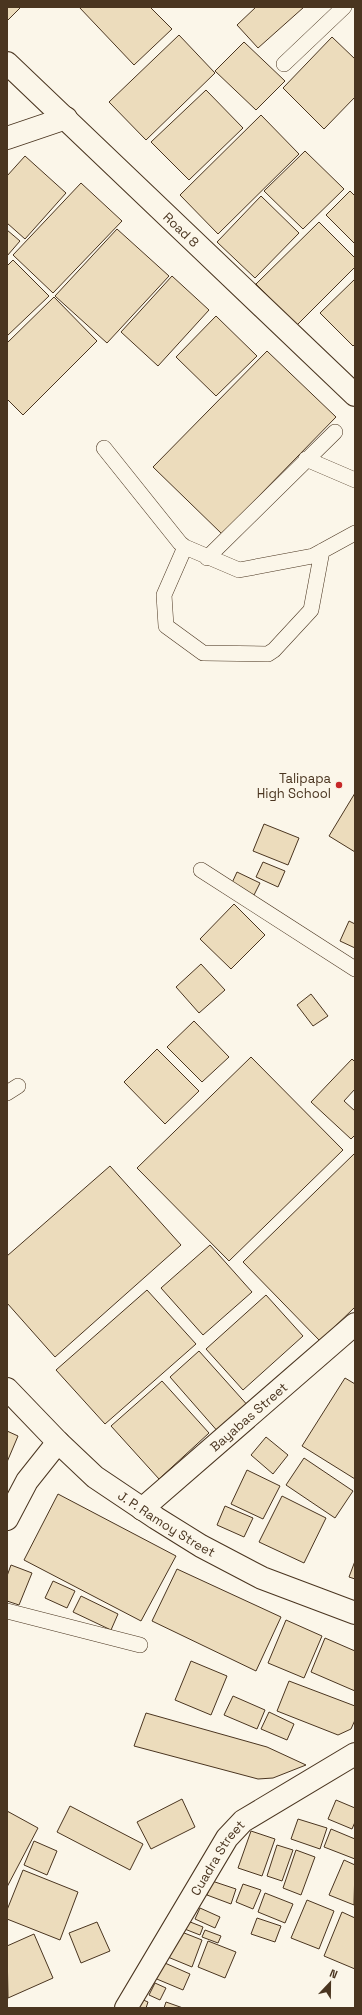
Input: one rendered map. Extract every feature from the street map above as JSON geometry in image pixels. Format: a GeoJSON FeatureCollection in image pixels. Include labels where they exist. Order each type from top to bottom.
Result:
{"type":"FeatureCollection","features":[{"type":"Feature","properties":{"kind":"street","name":"Road 8"},"geometry":{"type":"LineString","coordinates":[[7,63],[355,395]]}},
{"type":"Feature","properties":{"kind":"street"},"geometry":{"type":"LineString","coordinates":[[7,138],[66,118]]}},
{"type":"Feature","properties":{"kind":"street","name":"Bayabas Street"},"geometry":{"type":"LineString","coordinates":[[142,1509],[355,1324]]}},
{"type":"Feature","properties":{"kind":"street","name":"J. P. Ramoy Street"},"geometry":{"type":"LineString","coordinates":[[7,1389],[58,1442],[95,1477],[142,1509],[202,1546],[262,1578],[355,1613]]}},
{"type":"Feature","properties":{"kind":"street"},"geometry":{"type":"LineString","coordinates":[[7,1519],[27,1481],[58,1442]]}},
{"type":"Feature","properties":{"kind":"street","name":"Cuadra Street"},"geometry":{"type":"LineString","coordinates":[[126,2008],[227,1838],[243,1821],[355,1754]]}},
{"type":"Feature","properties":{"kind":"lane"},"geometry":{"type":"LineString","coordinates":[[284,64],[344,7]]}},
{"type":"Feature","properties":{"kind":"lane"},"geometry":{"type":"LineString","coordinates":[[207,558],[335,432]]}},
{"type":"Feature","properties":{"kind":"lane"},"geometry":{"type":"LineString","coordinates":[[104,448],[180,543],[207,558],[238,570],[313,556],[355,533]]}},
{"type":"Feature","properties":{"kind":"lane"},"geometry":{"type":"LineString","coordinates":[[306,460],[355,480]]}},
{"type":"Feature","properties":{"kind":"lane"},"geometry":{"type":"LineString","coordinates":[[185,547],[164,595],[166,626],[203,653],[214,654],[268,654],[274,650],[310,610],[322,551]]}},
{"type":"Feature","properties":{"kind":"lane"},"geometry":{"type":"LineString","coordinates":[[201,870],[355,969]]}},
{"type":"Feature","properties":{"kind":"lane"},"geometry":{"type":"LineString","coordinates":[[7,1611],[140,1645]]}},
{"type":"Feature","properties":{"kind":"building"},"geometry":{"type":"Polygon","coordinates":[[[7,7],[21,7],[7,21],[7,7]]]}},
{"type":"Feature","properties":{"kind":"building"},"geometry":{"type":"Polygon","coordinates":[[[79,7],[150,7],[172,29],[134,65],[79,7]]]}},
{"type":"Feature","properties":{"kind":"building"},"geometry":{"type":"Polygon","coordinates":[[[256,7],[304,7],[258,48],[237,25],[256,7]]]}},
{"type":"Feature","properties":{"kind":"building"},"geometry":{"type":"Polygon","coordinates":[[[179,35],[215,73],[146,140],[109,102],[179,35]]]}},
{"type":"Feature","properties":{"kind":"building"},"geometry":{"type":"Polygon","coordinates":[[[332,37],[355,59],[355,97],[324,129],[283,88],[332,37]]]}},
{"type":"Feature","properties":{"kind":"building"},"geometry":{"type":"Polygon","coordinates":[[[244,42],[285,81],[256,110],[215,71],[244,42]]]}},
{"type":"Feature","properties":{"kind":"building"},"geometry":{"type":"Polygon","coordinates":[[[206,90],[243,128],[189,180],[151,142],[206,90]]]}},
{"type":"Feature","properties":{"kind":"building"},"geometry":{"type":"Polygon","coordinates":[[[261,115],[299,154],[218,234],[180,195],[261,115]]]}},
{"type":"Feature","properties":{"kind":"building"},"geometry":{"type":"Polygon","coordinates":[[[305,151],[344,189],[303,229],[264,191],[305,151]]]}},
{"type":"Feature","properties":{"kind":"building"},"geometry":{"type":"Polygon","coordinates":[[[25,156],[66,193],[25,239],[7,223],[7,176],[25,156]]]}},
{"type":"Feature","properties":{"kind":"building"},"geometry":{"type":"Polygon","coordinates":[[[81,183],[122,221],[53,293],[13,255],[81,183]]]}},
{"type":"Feature","properties":{"kind":"building"},"geometry":{"type":"Polygon","coordinates":[[[350,191],[355,196],[355,244],[326,215],[350,191]]]}},
{"type":"Feature","properties":{"kind":"building"},"geometry":{"type":"Polygon","coordinates":[[[261,196],[299,233],[255,278],[217,242],[261,196]]]}},
{"type":"Feature","properties":{"kind":"building"},"geometry":{"type":"Polygon","coordinates":[[[319,222],[355,258],[355,267],[297,325],[256,284],[319,222]]]}},
{"type":"Feature","properties":{"kind":"building"},"geometry":{"type":"Polygon","coordinates":[[[117,229],[169,276],[107,343],[55,296],[117,229]]]}},
{"type":"Feature","properties":{"kind":"building"},"geometry":{"type":"Polygon","coordinates":[[[7,230],[20,241],[7,256],[7,230]]]}},
{"type":"Feature","properties":{"kind":"building"},"geometry":{"type":"Polygon","coordinates":[[[13,260],[49,296],[7,336],[7,266],[13,260]]]}},
{"type":"Feature","properties":{"kind":"building"},"geometry":{"type":"Polygon","coordinates":[[[172,276],[209,310],[158,366],[121,332],[172,276]]]}},
{"type":"Feature","properties":{"kind":"building"},"geometry":{"type":"Polygon","coordinates":[[[355,279],[355,344],[353,346],[320,313],[355,279]]]}},
{"type":"Feature","properties":{"kind":"building"},"geometry":{"type":"Polygon","coordinates":[[[54,297],[97,341],[23,415],[7,399],[7,343],[54,297]]]}},
{"type":"Feature","properties":{"kind":"building"},"geometry":{"type":"Polygon","coordinates":[[[216,316],[257,356],[216,396],[176,357],[216,316]]]}},
{"type":"Feature","properties":{"kind":"building"},"geometry":{"type":"Polygon","coordinates":[[[267,351],[336,417],[222,534],[153,467],[267,351]]]}},
{"type":"Feature","properties":{"kind":"building"},"geometry":{"type":"Polygon","coordinates":[[[355,793],[355,852],[329,836],[355,793]]]}},
{"type":"Feature","properties":{"kind":"building"},"geometry":{"type":"Polygon","coordinates":[[[264,824],[299,838],[288,865],[253,851],[264,824]]]}},
{"type":"Feature","properties":{"kind":"building"},"geometry":{"type":"Polygon","coordinates":[[[263,862],[285,871],[278,887],[256,877],[263,862]]]}},
{"type":"Feature","properties":{"kind":"building"},"geometry":{"type":"Polygon","coordinates":[[[237,872],[260,883],[254,895],[231,885],[237,872]]]}},
{"type":"Feature","properties":{"kind":"building"},"geometry":{"type":"Polygon","coordinates":[[[234,904],[265,935],[231,969],[200,939],[234,904]]]}},
{"type":"Feature","properties":{"kind":"building"},"geometry":{"type":"Polygon","coordinates":[[[349,921],[355,924],[355,948],[340,941],[349,921]]]}},
{"type":"Feature","properties":{"kind":"building"},"geometry":{"type":"Polygon","coordinates":[[[201,964],[225,990],[199,1013],[176,987],[201,964]]]}},
{"type":"Feature","properties":{"kind":"building"},"geometry":{"type":"Polygon","coordinates":[[[311,994],[328,1016],[313,1026],[297,1005],[311,994]]]}},
{"type":"Feature","properties":{"kind":"building"},"geometry":{"type":"Polygon","coordinates":[[[194,1021],[229,1057],[202,1082],[167,1047],[194,1021]]]}},
{"type":"Feature","properties":{"kind":"building"},"geometry":{"type":"Polygon","coordinates":[[[157,1049],[199,1091],[165,1124],[124,1082],[157,1049]]]}},
{"type":"Feature","properties":{"kind":"building"},"geometry":{"type":"Polygon","coordinates":[[[251,1057],[343,1150],[229,1261],[137,1168],[251,1057]]]}},
{"type":"Feature","properties":{"kind":"building"},"geometry":{"type":"Polygon","coordinates":[[[352,1059],[355,1062],[355,1089],[344,1101],[355,1111],[355,1135],[351,1139],[311,1102],[352,1059]]]}},
{"type":"Feature","properties":{"kind":"building"},"geometry":{"type":"Polygon","coordinates":[[[355,1153],[355,1307],[320,1341],[243,1262],[355,1153]]]}},
{"type":"Feature","properties":{"kind":"building"},"geometry":{"type":"Polygon","coordinates":[[[110,1166],[181,1245],[55,1357],[7,1303],[7,1256],[110,1166]]]}},
{"type":"Feature","properties":{"kind":"building"},"geometry":{"type":"Polygon","coordinates":[[[210,1245],[252,1292],[203,1335],[161,1288],[210,1245]]]}},
{"type":"Feature","properties":{"kind":"building"},"geometry":{"type":"Polygon","coordinates":[[[147,1290],[196,1344],[105,1424],[56,1370],[147,1290]]]}},
{"type":"Feature","properties":{"kind":"building"},"geometry":{"type":"Polygon","coordinates":[[[266,1295],[303,1336],[243,1390],[206,1349],[266,1295]]]}},
{"type":"Feature","properties":{"kind":"building"},"geometry":{"type":"Polygon","coordinates":[[[199,1351],[250,1408],[220,1434],[170,1377],[199,1351]]]}},
{"type":"Feature","properties":{"kind":"building"},"geometry":{"type":"Polygon","coordinates":[[[345,1378],[355,1384],[355,1479],[302,1446],[345,1378]]]}},
{"type":"Feature","properties":{"kind":"building"},"geometry":{"type":"Polygon","coordinates":[[[162,1381],[209,1433],[159,1479],[111,1426],[162,1381]]]}},
{"type":"Feature","properties":{"kind":"building"},"geometry":{"type":"Polygon","coordinates":[[[7,1431],[18,1436],[7,1462],[7,1431]]]}},
{"type":"Feature","properties":{"kind":"building"},"geometry":{"type":"Polygon","coordinates":[[[266,1437],[288,1455],[273,1474],[251,1455],[266,1437]]]}},
{"type":"Feature","properties":{"kind":"building"},"geometry":{"type":"Polygon","coordinates":[[[304,1458],[353,1491],[335,1518],[286,1485],[304,1458]]]}},
{"type":"Feature","properties":{"kind":"building"},"geometry":{"type":"Polygon","coordinates":[[[247,1470],[280,1486],[263,1519],[231,1504],[247,1470]]]}},
{"type":"Feature","properties":{"kind":"building"},"geometry":{"type":"Polygon","coordinates":[[[58,1494],[176,1556],[141,1621],[24,1560],[58,1494]]]}},
{"type":"Feature","properties":{"kind":"building"},"geometry":{"type":"Polygon","coordinates":[[[282,1496],[326,1518],[304,1563],[259,1542],[282,1496]]]}},
{"type":"Feature","properties":{"kind":"building"},"geometry":{"type":"Polygon","coordinates":[[[225,1506],[253,1518],[244,1537],[217,1525],[225,1506]]]}},
{"type":"Feature","properties":{"kind":"building"},"geometry":{"type":"Polygon","coordinates":[[[355,1561],[355,1579],[349,1577],[355,1561]]]}},
{"type":"Feature","properties":{"kind":"building"},"geometry":{"type":"Polygon","coordinates":[[[11,1565],[32,1573],[19,1605],[7,1601],[7,1576],[11,1565]]]}},
{"type":"Feature","properties":{"kind":"building"},"geometry":{"type":"Polygon","coordinates":[[[177,1569],[281,1617],[256,1671],[152,1621],[177,1569]]]}},
{"type":"Feature","properties":{"kind":"building"},"geometry":{"type":"Polygon","coordinates":[[[53,1581],[75,1591],[67,1608],[45,1598],[53,1581]]]}},
{"type":"Feature","properties":{"kind":"building"},"geometry":{"type":"Polygon","coordinates":[[[81,1596],[118,1614],[111,1630],[73,1612],[81,1596]]]}},
{"type":"Feature","properties":{"kind":"building"},"geometry":{"type":"Polygon","coordinates":[[[286,1620],[322,1636],[304,1678],[268,1663],[286,1620]]]}},
{"type":"Feature","properties":{"kind":"building"},"geometry":{"type":"Polygon","coordinates":[[[325,1638],[355,1651],[355,1691],[311,1672],[325,1638]]]}},
{"type":"Feature","properties":{"kind":"building"},"geometry":{"type":"Polygon","coordinates":[[[191,1661],[227,1676],[211,1715],[175,1700],[191,1661]]]}},
{"type":"Feature","properties":{"kind":"building"},"geometry":{"type":"Polygon","coordinates":[[[289,1681],[355,1706],[355,1720],[351,1729],[338,1735],[277,1711],[289,1681]]]}},
{"type":"Feature","properties":{"kind":"building"},"geometry":{"type":"Polygon","coordinates":[[[233,1696],[265,1710],[257,1729],[224,1715],[233,1696]]]}},
{"type":"Feature","properties":{"kind":"building"},"geometry":{"type":"Polygon","coordinates":[[[269,1712],[294,1724],[287,1740],[261,1729],[269,1712]]]}},
{"type":"Feature","properties":{"kind":"building"},"geometry":{"type":"Polygon","coordinates":[[[146,1713],[267,1747],[306,1765],[273,1778],[258,1779],[134,1746],[146,1713]]]}},
{"type":"Feature","properties":{"kind":"building"},"geometry":{"type":"Polygon","coordinates":[[[182,1799],[195,1827],[151,1849],[137,1822],[182,1799]]]}},
{"type":"Feature","properties":{"kind":"building"},"geometry":{"type":"Polygon","coordinates":[[[336,1800],[355,1808],[355,1822],[352,1829],[328,1819],[336,1800]]]}},
{"type":"Feature","properties":{"kind":"building"},"geometry":{"type":"Polygon","coordinates":[[[70,1806],[143,1844],[130,1870],[57,1832],[70,1806]]]}},
{"type":"Feature","properties":{"kind":"building"},"geometry":{"type":"Polygon","coordinates":[[[7,1811],[38,1828],[7,1887],[7,1811]]]}},
{"type":"Feature","properties":{"kind":"building"},"geometry":{"type":"Polygon","coordinates":[[[298,1819],[327,1828],[320,1849],[291,1839],[298,1819]]]}},
{"type":"Feature","properties":{"kind":"building"},"geometry":{"type":"Polygon","coordinates":[[[331,1829],[355,1839],[355,1859],[324,1847],[331,1829]]]}},
{"type":"Feature","properties":{"kind":"building"},"geometry":{"type":"Polygon","coordinates":[[[251,1831],[275,1839],[262,1876],[238,1868],[251,1831]]]}},
{"type":"Feature","properties":{"kind":"building"},"geometry":{"type":"Polygon","coordinates":[[[34,1841],[57,1851],[47,1875],[24,1865],[34,1841]]]}},
{"type":"Feature","properties":{"kind":"building"},"geometry":{"type":"Polygon","coordinates":[[[277,1845],[293,1850],[282,1881],[267,1876],[277,1845]]]}},
{"type":"Feature","properties":{"kind":"building"},"geometry":{"type":"Polygon","coordinates":[[[296,1850],[315,1857],[301,1895],[283,1888],[296,1850]]]}},
{"type":"Feature","properties":{"kind":"building"},"geometry":{"type":"Polygon","coordinates":[[[344,1860],[355,1865],[354,1905],[329,1895],[344,1860]]]}},
{"type":"Feature","properties":{"kind":"building"},"geometry":{"type":"Polygon","coordinates":[[[23,1870],[78,1892],[60,1940],[7,1919],[7,1910],[23,1870]]]}},
{"type":"Feature","properties":{"kind":"building"},"geometry":{"type":"Polygon","coordinates":[[[212,1881],[236,1889],[231,1904],[207,1895],[212,1881]]]}},
{"type":"Feature","properties":{"kind":"building"},"geometry":{"type":"Polygon","coordinates":[[[243,1884],[261,1890],[253,1909],[236,1902],[243,1884]]]}},
{"type":"Feature","properties":{"kind":"building"},"geometry":{"type":"Polygon","coordinates":[[[265,1893],[293,1904],[285,1923],[258,1912],[265,1893]]]}},
{"type":"Feature","properties":{"kind":"building"},"geometry":{"type":"Polygon","coordinates":[[[307,1900],[334,1911],[319,1949],[291,1938],[307,1900]]]}},
{"type":"Feature","properties":{"kind":"building"},"geometry":{"type":"Polygon","coordinates":[[[200,1908],[220,1917],[215,1928],[195,1919],[200,1908]]]}},
{"type":"Feature","properties":{"kind":"building"},"geometry":{"type":"Polygon","coordinates":[[[342,1912],[355,1918],[355,1969],[324,1956],[342,1912]]]}},
{"type":"Feature","properties":{"kind":"building"},"geometry":{"type":"Polygon","coordinates":[[[180,1918],[203,1927],[200,1935],[177,1926],[180,1918]]]}},
{"type":"Feature","properties":{"kind":"building"},"geometry":{"type":"Polygon","coordinates":[[[257,1918],[281,1926],[275,1942],[251,1934],[257,1918]]]}},
{"type":"Feature","properties":{"kind":"building"},"geometry":{"type":"Polygon","coordinates":[[[97,1922],[110,1951],[81,1963],[69,1933],[97,1922]]]}},
{"type":"Feature","properties":{"kind":"building"},"geometry":{"type":"Polygon","coordinates":[[[174,1929],[202,1940],[192,1967],[163,1955],[174,1929]]]}},
{"type":"Feature","properties":{"kind":"building"},"geometry":{"type":"Polygon","coordinates":[[[205,1930],[221,1936],[218,1943],[202,1937],[205,1930]]]}},
{"type":"Feature","properties":{"kind":"building"},"geometry":{"type":"Polygon","coordinates":[[[34,1934],[53,1978],[8,1998],[7,1946],[34,1934]]]}},
{"type":"Feature","properties":{"kind":"building"},"geometry":{"type":"Polygon","coordinates":[[[208,1941],[236,1952],[225,1978],[198,1967],[208,1941]]]}},
{"type":"Feature","properties":{"kind":"building"},"geometry":{"type":"Polygon","coordinates":[[[158,1960],[190,1974],[183,1990],[152,1977],[158,1960]]]}},
{"type":"Feature","properties":{"kind":"building"},"geometry":{"type":"Polygon","coordinates":[[[155,1983],[166,1988],[160,2000],[149,1995],[155,1983]]]}},
{"type":"Feature","properties":{"kind":"building"},"geometry":{"type":"Polygon","coordinates":[[[141,1999],[148,2002],[146,2008],[138,2008],[141,1999]]]}},
{"type":"Feature","properties":{"kind":"building"},"geometry":{"type":"Polygon","coordinates":[[[166,2002],[183,2008],[164,2008],[166,2002]]]}},
{"type":"Feature","properties":{"kind":"place","name":"Talipapa High School"},"geometry":{"type":"Point","coordinates":[339,785]}}]}
